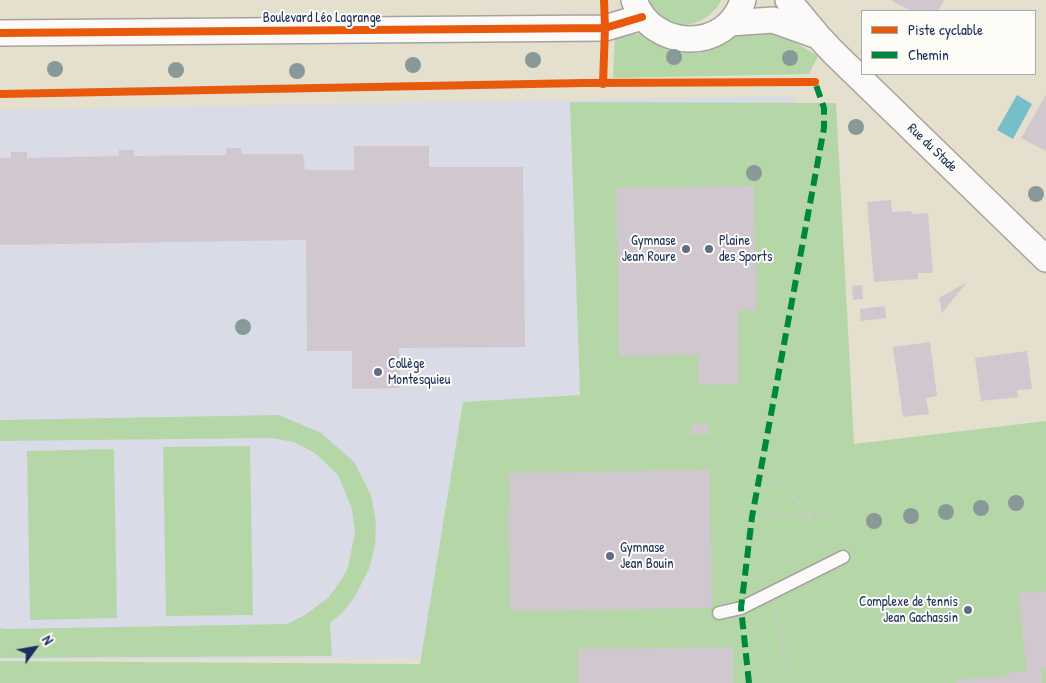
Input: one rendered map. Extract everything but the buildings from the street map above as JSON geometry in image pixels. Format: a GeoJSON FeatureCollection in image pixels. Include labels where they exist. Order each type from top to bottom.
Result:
{"type":"FeatureCollection","features":[{"type":"Feature","properties":{"kind":"street"},"geometry":{"type":"LineString","coordinates":[[638,8],[656,29],[666,35],[673,38],[699,39],[718,32],[730,23],[743,0]]}},
{"type":"Feature","properties":{"kind":"street","name":"Rue du Stade"},"geometry":{"type":"LineString","coordinates":[[788,0],[818,36],[1046,260]]}},
{"type":"Feature","properties":{"kind":"street","name":"Boulevard Léo Lagrange"},"geometry":{"type":"LineString","coordinates":[[0,32],[605,28],[638,8]]}},
{"type":"Feature","properties":{"kind":"street","name":"Rue du Stade"},"geometry":{"type":"LineString","coordinates":[[730,23],[773,20],[818,36]]}},
{"type":"Feature","properties":{"kind":"lane"},"geometry":{"type":"LineString","coordinates":[[719,613],[742,608],[843,557]]}},
{"type":"Feature","properties":{"kind":"path"},"geometry":{"type":"LineString","coordinates":[[760,470],[812,515]]}},
{"type":"Feature","properties":{"kind":"path"},"geometry":{"type":"LineString","coordinates":[[752,517],[829,515]]}},
{"type":"Feature","properties":{"kind":"path"},"geometry":{"type":"LineString","coordinates":[[774,592],[788,683]]}},
{"type":"Feature","properties":{"kind":"shaded area","name":"Collège Montesquieu"},"geometry":{"type":"Polygon","coordinates":[[[793,96],[801,121],[711,622],[412,659],[0,660],[0,110],[793,96]]]}},
{"type":"Feature","properties":{"kind":"green space"},"geometry":{"type":"Polygon","coordinates":[[[646,0],[721,0],[710,15],[702,20],[684,25],[674,24],[658,16],[646,0]]]}},
{"type":"Feature","properties":{"kind":"green space"},"geometry":{"type":"Polygon","coordinates":[[[743,30],[775,31],[818,56],[809,74],[613,78],[615,34],[643,34],[650,37],[743,30]]]}},
{"type":"Feature","properties":{"kind":"green space","name":"Plaine des Sports"},"geometry":{"type":"Polygon","coordinates":[[[570,102],[836,103],[854,444],[1046,421],[1046,683],[0,683],[0,661],[420,664],[463,402],[580,395],[570,102]]]}},
{"type":"Feature","properties":{"kind":"green space"},"geometry":{"type":"Polygon","coordinates":[[[279,415],[321,433],[354,462],[371,495],[376,523],[375,546],[369,569],[354,598],[341,614],[330,623],[332,656],[0,658],[0,628],[287,624],[305,615],[328,598],[348,567],[355,532],[352,509],[338,475],[316,454],[294,442],[272,438],[0,441],[0,420],[279,415]]]}},
{"type":"Feature","properties":{"kind":"green space"},"geometry":{"type":"Polygon","coordinates":[[[250,446],[253,615],[166,616],[163,447],[250,446]]]}},
{"type":"Feature","properties":{"kind":"green space"},"geometry":{"type":"Polygon","coordinates":[[[114,449],[117,618],[30,620],[27,451],[114,449]]]}},
{"type":"Feature","properties":{"kind":"water"},"geometry":{"type":"Polygon","coordinates":[[[1017,95],[1032,104],[1013,139],[997,130],[1017,95]]]}},
{"type":"Feature","properties":{"kind":"marked path"},"geometry":{"type":"LineString","coordinates":[[749,683],[741,608],[752,517],[824,128],[824,108],[815,82],[810,82]]}},
{"type":"Feature","properties":{"kind":"cycle path"},"geometry":{"type":"LineString","coordinates":[[603,84],[604,0]]}},
{"type":"Feature","properties":{"kind":"cycle path"},"geometry":{"type":"LineString","coordinates":[[0,33],[605,28],[642,17]]}},
{"type":"Feature","properties":{"kind":"cycle path"},"geometry":{"type":"LineString","coordinates":[[0,94],[584,83],[815,82]]}},
{"type":"Feature","properties":{"kind":"place","name":"Gymnase Jean Roure"},"geometry":{"type":"Point","coordinates":[686,249]}},
{"type":"Feature","properties":{"kind":"place","name":"Plaine des Sports"},"geometry":{"type":"Point","coordinates":[709,249]}},
{"type":"Feature","properties":{"kind":"place","name":"Collège Montesquieu"},"geometry":{"type":"Point","coordinates":[378,372]}},
{"type":"Feature","properties":{"kind":"place","name":"Gymnase Jean Bouin"},"geometry":{"type":"Point","coordinates":[610,556]}},
{"type":"Feature","properties":{"kind":"place","name":"Complexe de tennis Jean Gachassin"},"geometry":{"type":"Point","coordinates":[968,610]}}]}
